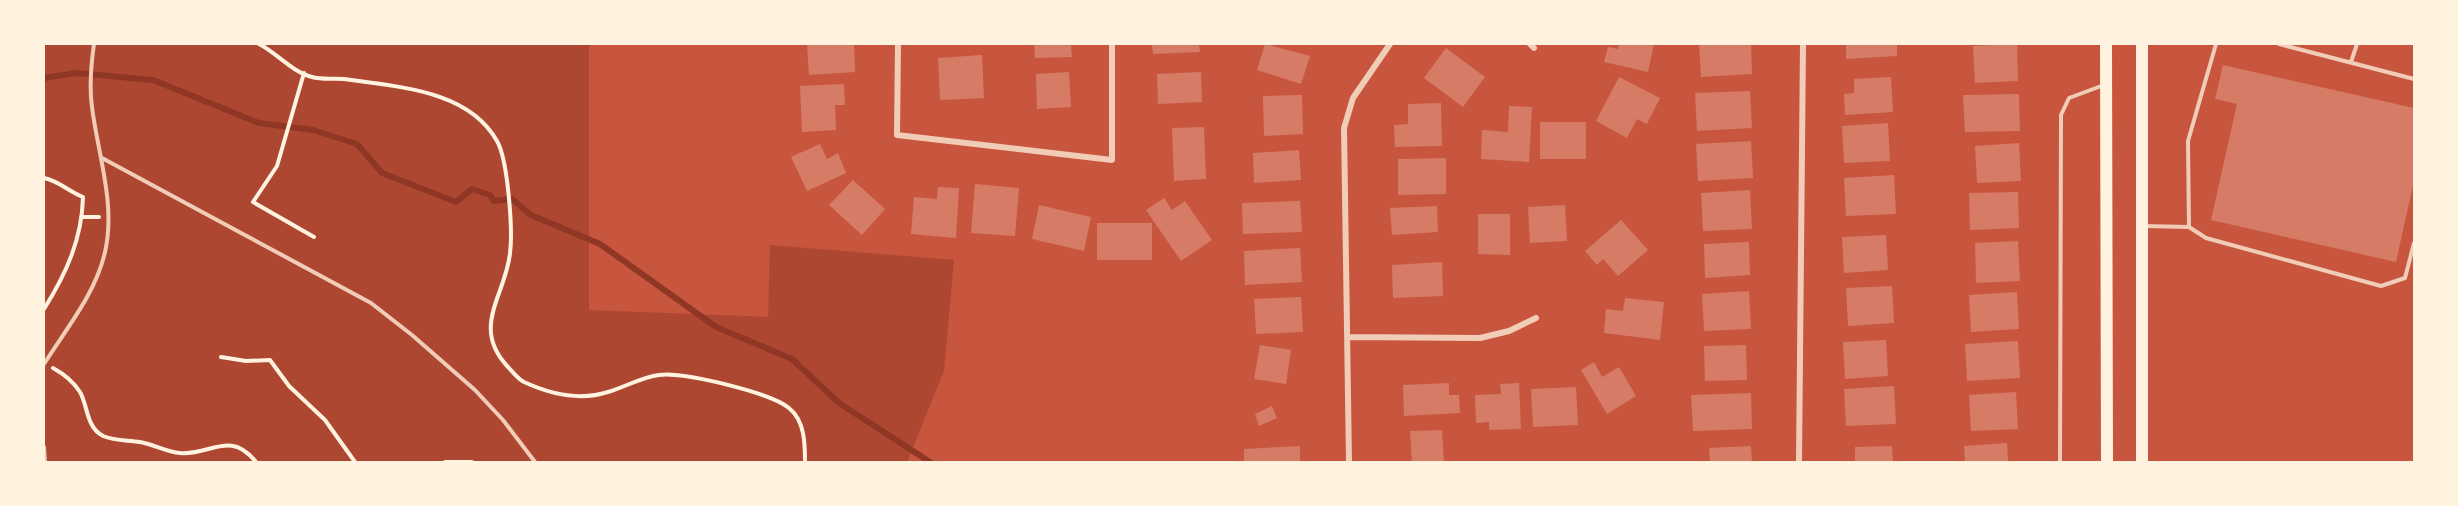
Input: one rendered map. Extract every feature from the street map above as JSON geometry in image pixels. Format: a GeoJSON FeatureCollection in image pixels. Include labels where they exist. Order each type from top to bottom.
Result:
{"type":"FeatureCollection","features":[{"type":"Feature","properties":{"kind":"main road"},"geometry":{"type":"LineString","coordinates":[[2106,44],[2107,462]]}},
{"type":"Feature","properties":{"kind":"main road"},"geometry":{"type":"LineString","coordinates":[[2142,44],[2142,462]]}},
{"type":"Feature","properties":{"kind":"street"},"geometry":{"type":"LineString","coordinates":[[898,44],[897,135],[1112,160],[1112,44]]}},
{"type":"Feature","properties":{"kind":"street"},"geometry":{"type":"LineString","coordinates":[[1349,462],[1344,128],[1353,98],[1390,44]]}},
{"type":"Feature","properties":{"kind":"street"},"geometry":{"type":"LineString","coordinates":[[1799,462],[1803,44]]}},
{"type":"Feature","properties":{"kind":"street"},"geometry":{"type":"LineString","coordinates":[[1348,337],[1480,338],[1509,331],[1536,318]]}},
{"type":"Feature","properties":{"kind":"lane"},"geometry":{"type":"LineString","coordinates":[[44,364],[91,291],[105,255],[109,224],[102,158],[90,83],[94,44]]}},
{"type":"Feature","properties":{"kind":"lane"},"geometry":{"type":"LineString","coordinates":[[2189,227],[2188,141],[2216,44]]}},
{"type":"Feature","properties":{"kind":"lane"},"geometry":{"type":"LineString","coordinates":[[2279,44],[2415,79]]}},
{"type":"Feature","properties":{"kind":"lane"},"geometry":{"type":"LineString","coordinates":[[2351,62],[2356,44]]}},
{"type":"Feature","properties":{"kind":"lane"},"geometry":{"type":"LineString","coordinates":[[2060,462],[2061,115],[2069,98],[2106,84]]}},
{"type":"Feature","properties":{"kind":"lane"},"geometry":{"type":"LineString","coordinates":[[102,158],[371,303],[475,390],[503,420],[536,462]]}},
{"type":"Feature","properties":{"kind":"lane"},"geometry":{"type":"LineString","coordinates":[[2143,226],[2189,227],[2206,238],[2381,286],[2405,278],[2415,243]]}},
{"type":"Feature","properties":{"kind":"lane"},"geometry":{"type":"LineString","coordinates":[[44,447],[45,462]]}},
{"type":"Feature","properties":{"kind":"path"},"geometry":{"type":"LineString","coordinates":[[259,44],[313,77],[343,79],[434,94],[470,110],[498,141],[507,175],[510,253],[492,305],[490,336],[500,359],[521,381],[555,393],[581,397],[606,393],[661,374],[750,389],[790,409],[805,435],[805,462]]}},
{"type":"Feature","properties":{"kind":"path"},"geometry":{"type":"LineString","coordinates":[[304,73],[277,166],[253,202],[314,237]]}},
{"type":"Feature","properties":{"kind":"path"},"geometry":{"type":"LineString","coordinates":[[44,177],[55,180],[68,191],[83,197],[77,240],[59,284],[44,309]]}},
{"type":"Feature","properties":{"kind":"path"},"geometry":{"type":"LineString","coordinates":[[221,357],[246,361],[270,360],[289,386],[325,420],[355,462]]}},
{"type":"Feature","properties":{"kind":"path"},"geometry":{"type":"LineString","coordinates":[[56,369],[70,379],[81,394],[87,418],[101,435],[180,453],[198,452],[220,444],[237,447],[256,462]]}},
{"type":"Feature","properties":{"kind":"path"},"geometry":{"type":"LineString","coordinates":[[446,462],[472,462]]}},
{"type":"Feature","properties":{"kind":"shaded area"},"geometry":{"type":"Polygon","coordinates":[[[44,44],[589,44],[589,310],[768,317],[770,245],[954,260],[944,371],[907,462],[44,462],[44,44]]]}},
{"type":"Feature","properties":{"kind":"building"},"geometry":{"type":"Polygon","coordinates":[[[807,44],[854,44],[855,72],[809,75],[807,44]]]}},
{"type":"Feature","properties":{"kind":"building"},"geometry":{"type":"Polygon","coordinates":[[[1034,44],[1071,44],[1072,57],[1035,58],[1034,44]]]}},
{"type":"Feature","properties":{"kind":"building"},"geometry":{"type":"Polygon","coordinates":[[[1152,44],[1199,44],[1200,52],[1153,54],[1152,44]]]}},
{"type":"Feature","properties":{"kind":"building"},"geometry":{"type":"Polygon","coordinates":[[[1265,44],[1310,56],[1301,84],[1257,70],[1265,44]]]}},
{"type":"Feature","properties":{"kind":"building"},"geometry":{"type":"Polygon","coordinates":[[[1619,44],[1654,44],[1648,72],[1604,62],[1608,47],[1618,49],[1619,44]]]}},
{"type":"Feature","properties":{"kind":"building"},"geometry":{"type":"Polygon","coordinates":[[[1699,44],[1751,44],[1752,74],[1701,77],[1699,44]]]}},
{"type":"Feature","properties":{"kind":"building"},"geometry":{"type":"Polygon","coordinates":[[[1846,44],[1897,44],[1897,56],[1846,59],[1846,44]]]}},
{"type":"Feature","properties":{"kind":"building"},"geometry":{"type":"Polygon","coordinates":[[[2017,44],[2018,81],[1975,83],[1973,46],[2017,44]]]}},
{"type":"Feature","properties":{"kind":"building"},"geometry":{"type":"Polygon","coordinates":[[[1446,48],[1485,77],[1463,107],[1424,78],[1446,48]]]}},
{"type":"Feature","properties":{"kind":"building"},"geometry":{"type":"Polygon","coordinates":[[[982,55],[984,98],[940,100],[938,58],[982,55]]]}},
{"type":"Feature","properties":{"kind":"building"},"geometry":{"type":"Polygon","coordinates":[[[2223,65],[2414,108],[2414,181],[2396,262],[2211,220],[2237,104],[2215,99],[2223,65]]]}},
{"type":"Feature","properties":{"kind":"building"},"geometry":{"type":"Polygon","coordinates":[[[1069,72],[1071,107],[1037,109],[1036,74],[1069,72]]]}},
{"type":"Feature","properties":{"kind":"building"},"geometry":{"type":"Polygon","coordinates":[[[1201,72],[1202,102],[1158,104],[1157,74],[1201,72]]]}},
{"type":"Feature","properties":{"kind":"building"},"geometry":{"type":"Polygon","coordinates":[[[1619,77],[1660,98],[1647,124],[1637,119],[1627,138],[1596,121],[1619,77]]]}},
{"type":"Feature","properties":{"kind":"building"},"geometry":{"type":"Polygon","coordinates":[[[1891,77],[1893,112],[1845,115],[1844,94],[1854,93],[1854,79],[1891,77]]]}},
{"type":"Feature","properties":{"kind":"building"},"geometry":{"type":"Polygon","coordinates":[[[844,84],[845,105],[835,105],[836,130],[802,132],[800,86],[844,84]]]}},
{"type":"Feature","properties":{"kind":"building"},"geometry":{"type":"Polygon","coordinates":[[[1750,91],[1752,128],[1697,131],[1695,93],[1750,91]]]}},
{"type":"Feature","properties":{"kind":"building"},"geometry":{"type":"Polygon","coordinates":[[[2019,94],[2020,131],[1965,132],[1963,95],[2019,94]]]}},
{"type":"Feature","properties":{"kind":"building"},"geometry":{"type":"Polygon","coordinates":[[[1302,95],[1303,134],[1264,136],[1263,96],[1302,95]]]}},
{"type":"Feature","properties":{"kind":"building"},"geometry":{"type":"Polygon","coordinates":[[[1441,103],[1442,146],[1395,147],[1394,125],[1408,124],[1408,104],[1441,103]]]}},
{"type":"Feature","properties":{"kind":"building"},"geometry":{"type":"Polygon","coordinates":[[[1509,106],[1532,107],[1529,162],[1481,159],[1482,130],[1508,132],[1509,106]]]}},
{"type":"Feature","properties":{"kind":"building"},"geometry":{"type":"Polygon","coordinates":[[[1540,122],[1586,122],[1586,159],[1540,159],[1540,122]]]}},
{"type":"Feature","properties":{"kind":"building"},"geometry":{"type":"Polygon","coordinates":[[[1888,123],[1890,161],[1844,163],[1842,126],[1888,123]]]}},
{"type":"Feature","properties":{"kind":"building"},"geometry":{"type":"Polygon","coordinates":[[[1204,127],[1206,179],[1174,181],[1172,128],[1204,127]]]}},
{"type":"Feature","properties":{"kind":"building"},"geometry":{"type":"Polygon","coordinates":[[[1751,141],[1753,178],[1698,181],[1696,144],[1751,141]]]}},
{"type":"Feature","properties":{"kind":"building"},"geometry":{"type":"Polygon","coordinates":[[[2019,143],[2021,181],[1977,183],[1975,146],[2019,143]]]}},
{"type":"Feature","properties":{"kind":"building"},"geometry":{"type":"Polygon","coordinates":[[[820,144],[827,159],[838,153],[846,173],[807,191],[791,157],[820,144]]]}},
{"type":"Feature","properties":{"kind":"building"},"geometry":{"type":"Polygon","coordinates":[[[1299,150],[1301,180],[1254,183],[1253,153],[1299,150]]]}},
{"type":"Feature","properties":{"kind":"building"},"geometry":{"type":"Polygon","coordinates":[[[1446,158],[1446,194],[1398,195],[1398,159],[1446,158]]]}},
{"type":"Feature","properties":{"kind":"building"},"geometry":{"type":"Polygon","coordinates":[[[1894,175],[1896,214],[1846,216],[1844,178],[1894,175]]]}},
{"type":"Feature","properties":{"kind":"building"},"geometry":{"type":"Polygon","coordinates":[[[853,180],[885,209],[862,235],[829,205],[853,180]]]}},
{"type":"Feature","properties":{"kind":"building"},"geometry":{"type":"Polygon","coordinates":[[[975,184],[1019,188],[1015,236],[971,233],[975,184]]]}},
{"type":"Feature","properties":{"kind":"building"},"geometry":{"type":"Polygon","coordinates":[[[938,187],[959,188],[956,238],[911,234],[914,197],[937,199],[938,187]]]}},
{"type":"Feature","properties":{"kind":"building"},"geometry":{"type":"Polygon","coordinates":[[[1750,190],[1752,229],[1703,231],[1701,193],[1750,190]]]}},
{"type":"Feature","properties":{"kind":"building"},"geometry":{"type":"Polygon","coordinates":[[[2018,192],[2019,228],[1970,230],[1969,193],[2018,192]]]}},
{"type":"Feature","properties":{"kind":"building"},"geometry":{"type":"Polygon","coordinates":[[[1164,198],[1172,210],[1185,201],[1212,240],[1181,261],[1146,210],[1164,198]]]}},
{"type":"Feature","properties":{"kind":"building"},"geometry":{"type":"Polygon","coordinates":[[[1300,201],[1302,232],[1243,234],[1242,203],[1300,201]]]}},
{"type":"Feature","properties":{"kind":"building"},"geometry":{"type":"Polygon","coordinates":[[[1039,205],[1091,217],[1084,251],[1032,239],[1039,205]]]}},
{"type":"Feature","properties":{"kind":"building"},"geometry":{"type":"Polygon","coordinates":[[[1565,205],[1567,241],[1530,243],[1528,207],[1565,205]]]}},
{"type":"Feature","properties":{"kind":"building"},"geometry":{"type":"Polygon","coordinates":[[[1437,206],[1438,232],[1392,235],[1390,208],[1437,206]]]}},
{"type":"Feature","properties":{"kind":"building"},"geometry":{"type":"Polygon","coordinates":[[[1478,214],[1510,214],[1510,255],[1478,254],[1478,214]]]}},
{"type":"Feature","properties":{"kind":"building"},"geometry":{"type":"Polygon","coordinates":[[[1621,220],[1648,250],[1618,276],[1603,259],[1597,265],[1585,251],[1621,220]]]}},
{"type":"Feature","properties":{"kind":"building"},"geometry":{"type":"Polygon","coordinates":[[[1097,223],[1152,223],[1152,260],[1097,260],[1097,223]]]}},
{"type":"Feature","properties":{"kind":"building"},"geometry":{"type":"Polygon","coordinates":[[[1886,235],[1888,270],[1844,273],[1842,237],[1886,235]]]}},
{"type":"Feature","properties":{"kind":"building"},"geometry":{"type":"Polygon","coordinates":[[[2018,241],[2020,281],[1976,283],[1975,243],[2018,241]]]}},
{"type":"Feature","properties":{"kind":"building"},"geometry":{"type":"Polygon","coordinates":[[[1749,242],[1750,275],[1705,278],[1704,244],[1749,242]]]}},
{"type":"Feature","properties":{"kind":"building"},"geometry":{"type":"Polygon","coordinates":[[[1300,248],[1302,282],[1245,285],[1244,251],[1300,248]]]}},
{"type":"Feature","properties":{"kind":"building"},"geometry":{"type":"Polygon","coordinates":[[[1442,262],[1443,296],[1393,298],[1392,265],[1442,262]]]}},
{"type":"Feature","properties":{"kind":"building"},"geometry":{"type":"Polygon","coordinates":[[[1892,286],[1894,323],[1848,326],[1846,288],[1892,286]]]}},
{"type":"Feature","properties":{"kind":"building"},"geometry":{"type":"Polygon","coordinates":[[[1749,291],[1751,329],[1704,331],[1702,294],[1749,291]]]}},
{"type":"Feature","properties":{"kind":"building"},"geometry":{"type":"Polygon","coordinates":[[[2017,292],[2019,329],[1971,332],[1969,295],[2017,292]]]}},
{"type":"Feature","properties":{"kind":"building"},"geometry":{"type":"Polygon","coordinates":[[[1301,297],[1303,332],[1256,334],[1254,299],[1301,297]]]}},
{"type":"Feature","properties":{"kind":"building"},"geometry":{"type":"Polygon","coordinates":[[[1625,298],[1664,302],[1660,340],[1604,333],[1606,309],[1623,311],[1625,298]]]}},
{"type":"Feature","properties":{"kind":"building"},"geometry":{"type":"Polygon","coordinates":[[[1886,340],[1888,376],[1845,379],[1843,342],[1886,340]]]}},
{"type":"Feature","properties":{"kind":"building"},"geometry":{"type":"Polygon","coordinates":[[[2018,341],[2020,378],[1967,381],[1965,344],[2018,341]]]}},
{"type":"Feature","properties":{"kind":"building"},"geometry":{"type":"Polygon","coordinates":[[[1260,345],[1291,350],[1286,384],[1254,379],[1260,345]]]}},
{"type":"Feature","properties":{"kind":"building"},"geometry":{"type":"Polygon","coordinates":[[[1746,345],[1747,380],[1705,381],[1704,346],[1746,345]]]}},
{"type":"Feature","properties":{"kind":"building"},"geometry":{"type":"Polygon","coordinates":[[[1594,362],[1602,377],[1619,367],[1636,396],[1607,414],[1581,370],[1594,362]]]}},
{"type":"Feature","properties":{"kind":"building"},"geometry":{"type":"Polygon","coordinates":[[[1449,383],[1449,395],[1459,395],[1460,413],[1404,416],[1403,385],[1449,383]]]}},
{"type":"Feature","properties":{"kind":"building"},"geometry":{"type":"Polygon","coordinates":[[[1519,383],[1521,429],[1489,430],[1489,422],[1476,423],[1475,395],[1501,394],[1500,384],[1519,383]]]}},
{"type":"Feature","properties":{"kind":"building"},"geometry":{"type":"Polygon","coordinates":[[[1894,386],[1896,424],[1846,426],[1844,389],[1894,386]]]}},
{"type":"Feature","properties":{"kind":"building"},"geometry":{"type":"Polygon","coordinates":[[[1576,387],[1578,425],[1533,427],[1531,389],[1576,387]]]}},
{"type":"Feature","properties":{"kind":"building"},"geometry":{"type":"Polygon","coordinates":[[[2016,392],[2018,429],[1971,431],[1969,395],[2016,392]]]}},
{"type":"Feature","properties":{"kind":"building"},"geometry":{"type":"Polygon","coordinates":[[[1751,393],[1752,429],[1693,431],[1691,395],[1751,393]]]}},
{"type":"Feature","properties":{"kind":"building"},"geometry":{"type":"Polygon","coordinates":[[[1272,406],[1277,418],[1259,426],[1255,414],[1272,406]]]}},
{"type":"Feature","properties":{"kind":"building"},"geometry":{"type":"Polygon","coordinates":[[[1442,430],[1444,462],[1412,462],[1410,431],[1442,430]]]}},
{"type":"Feature","properties":{"kind":"building"},"geometry":{"type":"Polygon","coordinates":[[[2007,443],[2008,462],[1965,462],[1964,446],[2007,443]]]}},
{"type":"Feature","properties":{"kind":"building"},"geometry":{"type":"Polygon","coordinates":[[[1300,446],[1300,462],[1244,462],[1244,449],[1300,446]]]}},
{"type":"Feature","properties":{"kind":"building"},"geometry":{"type":"Polygon","coordinates":[[[1751,446],[1752,462],[1710,462],[1709,448],[1751,446]]]}},
{"type":"Feature","properties":{"kind":"building"},"geometry":{"type":"Polygon","coordinates":[[[1892,446],[1893,462],[1855,462],[1855,447],[1892,446]]]}},
{"type":"Feature","properties":{"kind":"waterway"},"geometry":{"type":"LineString","coordinates":[[44,78],[77,73],[153,80],[259,123],[313,130],[357,144],[382,173],[456,202],[472,189],[490,195],[494,201],[512,199],[531,215],[600,244],[716,327],[792,359],[839,403],[930,462]]}}]}
